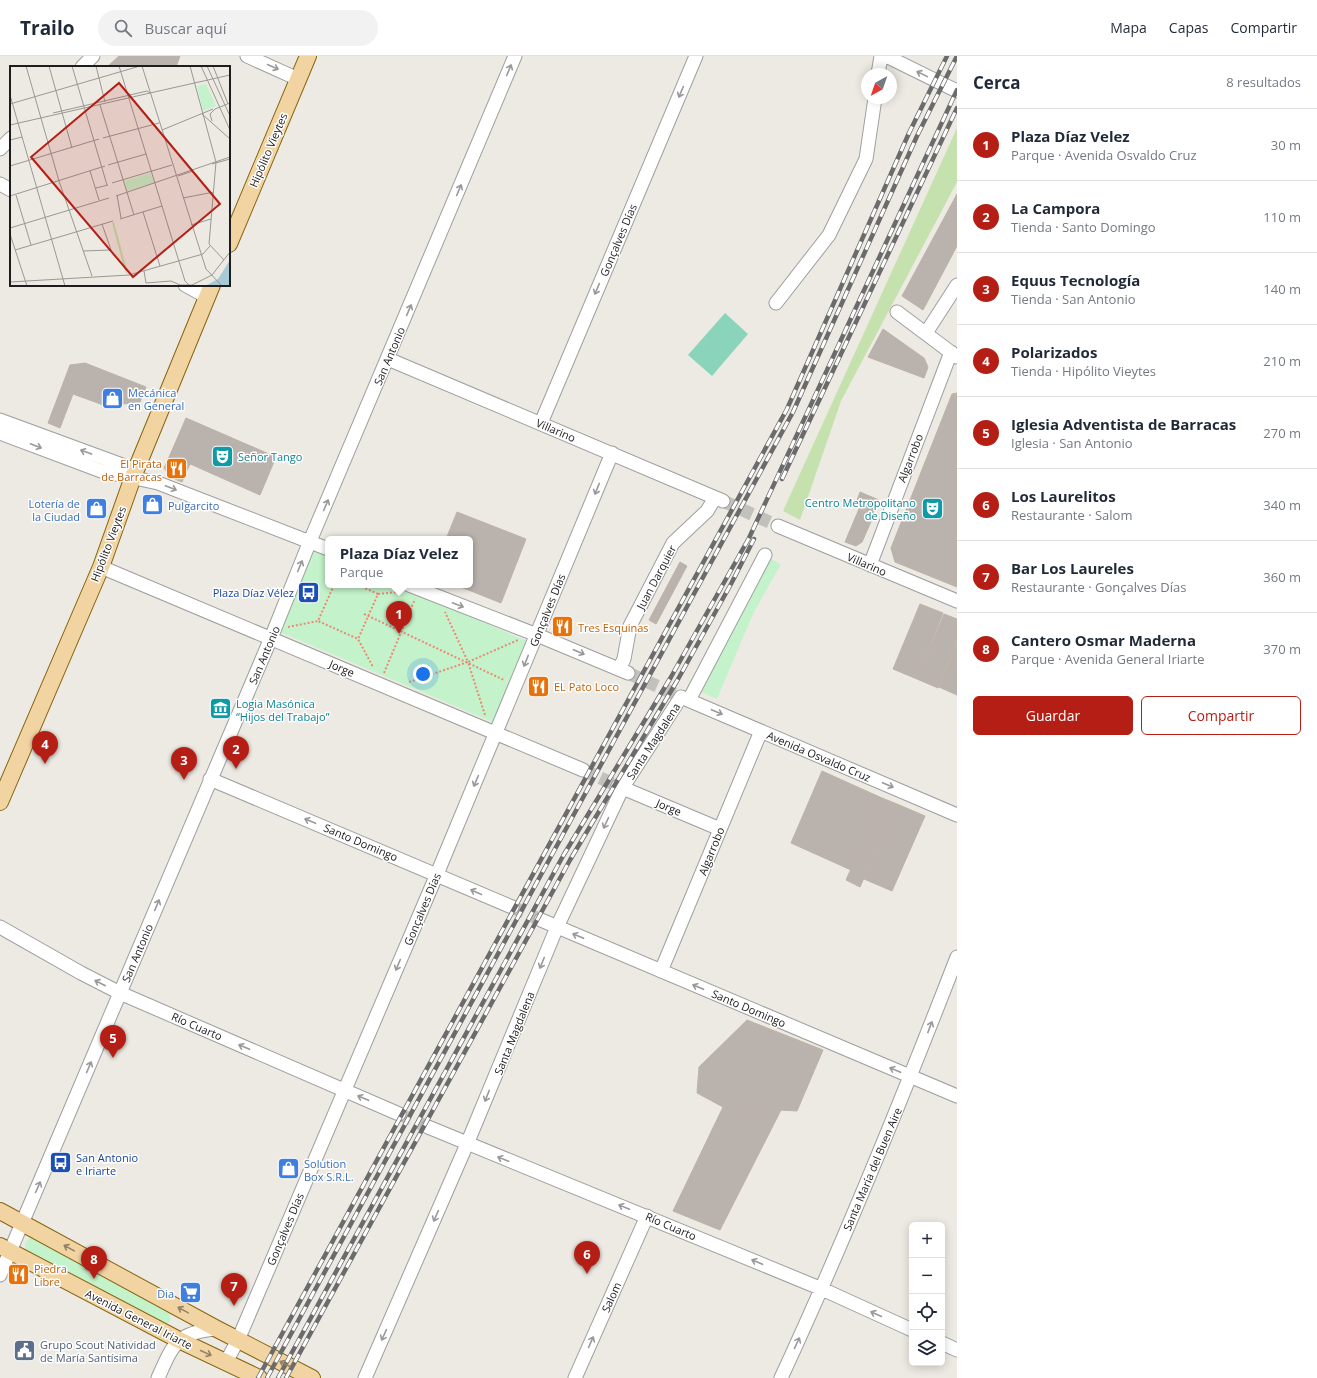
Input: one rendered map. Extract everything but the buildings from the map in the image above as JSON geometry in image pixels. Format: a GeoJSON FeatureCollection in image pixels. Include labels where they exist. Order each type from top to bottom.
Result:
{"type":"FeatureCollection","features":[{"type":"Feature","properties":{"kind":"main road","name":"Hipólito Vieytes"},"geometry":{"type":"LineString","coordinates":[[230,242],[308,56]]}},
{"type":"Feature","properties":{"kind":"main road","name":"Hipólito Vieytes"},"geometry":{"type":"LineString","coordinates":[[0,802],[101,566],[135,474],[209,291]]}},
{"type":"Feature","properties":{"kind":"main road"},"geometry":{"type":"LineString","coordinates":[[0,1210],[217,1329],[312,1378]]}},
{"type":"Feature","properties":{"kind":"main road","name":"Avenida General Iriarte"},"geometry":{"type":"LineString","coordinates":[[5,1249],[179,1340],[259,1378]]}},
{"type":"Feature","properties":{"kind":"street"},"geometry":{"type":"LineString","coordinates":[[83,66],[93,56]]}},
{"type":"Feature","properties":{"kind":"street"},"geometry":{"type":"LineString","coordinates":[[247,56],[298,79]]}},
{"type":"Feature","properties":{"kind":"street","name":"San Antonio"},"geometry":{"type":"LineString","coordinates":[[0,1275],[5,1249],[22,1222],[120,993],[271,638],[310,541],[515,56]]}},
{"type":"Feature","properties":{"kind":"street","name":"Gonçalves Días"},"geometry":{"type":"LineString","coordinates":[[541,423],[696,56]]}},
{"type":"Feature","properties":{"kind":"street"},"geometry":{"type":"LineString","coordinates":[[879,68],[881,56]]}},
{"type":"Feature","properties":{"kind":"street"},"geometry":{"type":"LineString","coordinates":[[886,56],[957,91]]}},
{"type":"Feature","properties":{"kind":"street"},"geometry":{"type":"LineString","coordinates":[[776,303],[829,235],[866,159],[874,104]]}},
{"type":"Feature","properties":{"kind":"street"},"geometry":{"type":"LineString","coordinates":[[0,149],[10,139]]}},
{"type":"Feature","properties":{"kind":"street"},"geometry":{"type":"LineString","coordinates":[[0,184],[10,189]]}},
{"type":"Feature","properties":{"kind":"street"},"geometry":{"type":"LineString","coordinates":[[926,333],[953,302],[957,285]]}},
{"type":"Feature","properties":{"kind":"street"},"geometry":{"type":"LineString","coordinates":[[189,286],[209,291]]}},
{"type":"Feature","properties":{"kind":"street"},"geometry":{"type":"LineString","coordinates":[[897,312],[954,354]]}},
{"type":"Feature","properties":{"kind":"street","name":"Algarrobo"},"geometry":{"type":"LineString","coordinates":[[870,565],[954,354]]}},
{"type":"Feature","properties":{"kind":"street","name":"Villarino"},"geometry":{"type":"LineString","coordinates":[[388,359],[719,499]]}},
{"type":"Feature","properties":{"kind":"street"},"geometry":{"type":"LineString","coordinates":[[0,420],[325,548]]}},
{"type":"Feature","properties":{"kind":"street"},"geometry":{"type":"LineString","coordinates":[[0,433],[102,471],[135,474]]}},
{"type":"Feature","properties":{"kind":"street","name":"Gonçalves Días"},"geometry":{"type":"LineString","coordinates":[[226,1362],[238,1340],[437,874],[612,453]]}},
{"type":"Feature","properties":{"kind":"street","name":"Juan Darquier"},"geometry":{"type":"LineString","coordinates":[[537,635],[624,671],[624,660],[630,626],[673,543],[719,499]]}},
{"type":"Feature","properties":{"kind":"street","name":"Villarino"},"geometry":{"type":"LineString","coordinates":[[778,526],[957,601]]}},
{"type":"Feature","properties":{"kind":"street","name":"Santa Magdalena"},"geometry":{"type":"LineString","coordinates":[[365,1378],[467,1144],[557,927],[620,786],[685,698],[765,555]]}},
{"type":"Feature","properties":{"kind":"street","name":"Jorge"},"geometry":{"type":"LineString","coordinates":[[101,566],[583,770]]}},
{"type":"Feature","properties":{"kind":"street"},"geometry":{"type":"LineString","coordinates":[[417,588],[537,635]]}},
{"type":"Feature","properties":{"kind":"street","name":"Avenida Osvaldo Cruz"},"geometry":{"type":"LineString","coordinates":[[685,698],[957,815]]}},
{"type":"Feature","properties":{"kind":"street","name":"Algarrobo"},"geometry":{"type":"LineString","coordinates":[[661,972],[761,731]]}},
{"type":"Feature","properties":{"kind":"street","name":"Santo Domingo"},"geometry":{"type":"LineString","coordinates":[[210,779],[512,907]]}},
{"type":"Feature","properties":{"kind":"street","name":"Jorge"},"geometry":{"type":"LineString","coordinates":[[620,786],[720,829]]}},
{"type":"Feature","properties":{"kind":"street","name":"Santo Domingo"},"geometry":{"type":"LineString","coordinates":[[541,920],[957,1096]]}},
{"type":"Feature","properties":{"kind":"street","name":"Río Cuarto"},"geometry":{"type":"LineString","coordinates":[[0,927],[120,993],[399,1114]]}},
{"type":"Feature","properties":{"kind":"street","name":"Santa María del Buen Aire"},"geometry":{"type":"LineString","coordinates":[[781,1378],[822,1289],[911,1077],[957,957]]}},
{"type":"Feature","properties":{"kind":"street","name":"Río Cuarto"},"geometry":{"type":"LineString","coordinates":[[428,1127],[822,1289],[909,1329]]}},
{"type":"Feature","properties":{"kind":"street","name":"Salom"},"geometry":{"type":"LineString","coordinates":[[575,1378],[647,1216]]}},
{"type":"Feature","properties":{"kind":"street"},"geometry":{"type":"LineString","coordinates":[[158,1378],[169,1354],[179,1340],[200,1330],[217,1329]]}},
{"type":"Feature","properties":{"kind":"street"},"geometry":{"type":"LineString","coordinates":[[945,1344],[957,1350]]}},
{"type":"Feature","properties":{"kind":"path"},"geometry":{"type":"LineString","coordinates":[[318,622],[333,588]]}},
{"type":"Feature","properties":{"kind":"path"},"geometry":{"type":"LineString","coordinates":[[365,588],[378,594],[411,591],[413,588]]}},
{"type":"Feature","properties":{"kind":"path"},"geometry":{"type":"LineString","coordinates":[[375,682],[402,631],[414,588]]}},
{"type":"Feature","properties":{"kind":"path"},"geometry":{"type":"LineString","coordinates":[[358,639],[378,594]]}},
{"type":"Feature","properties":{"kind":"path"},"geometry":{"type":"LineString","coordinates":[[442,598],[442,604],[468,662],[486,720],[496,733]]}},
{"type":"Feature","properties":{"kind":"path"},"geometry":{"type":"LineString","coordinates":[[364,614],[516,685]]}},
{"type":"Feature","properties":{"kind":"path"},"geometry":{"type":"LineString","coordinates":[[271,638],[275,630],[318,622],[358,639],[376,672],[375,682]]}},
{"type":"Feature","properties":{"kind":"path"},"geometry":{"type":"LineString","coordinates":[[397,691],[403,684],[468,662],[522,638],[537,635]]}},
{"type":"Feature","properties":{"kind":"green space"},"geometry":{"type":"Polygon","coordinates":[[[957,128],[957,182],[841,401],[800,520],[783,511],[957,128]]]}},
{"type":"Feature","properties":{"kind":"green space"},"geometry":{"type":"Polygon","coordinates":[[[725,313],[748,334],[712,376],[688,355],[725,313]]]}},
{"type":"Feature","properties":{"kind":"green space"},"geometry":{"type":"Polygon","coordinates":[[[310,548],[325,555],[325,588],[404,588],[529,642],[495,723],[275,630],[310,548]]]}},
{"type":"Feature","properties":{"kind":"green space"},"geometry":{"type":"Polygon","coordinates":[[[763,555],[781,564],[753,614],[717,699],[687,686],[763,555]]]}},
{"type":"Feature","properties":{"kind":"green space"},"geometry":{"type":"Polygon","coordinates":[[[30,1237],[37,1239],[169,1312],[171,1320],[167,1324],[161,1324],[25,1250],[25,1243],[30,1237]]]}},
{"type":"Feature","properties":{"kind":"tunnel"},"geometry":{"type":"LineString","coordinates":[[723,501],[778,526]]}},
{"type":"Feature","properties":{"kind":"tunnel"},"geometry":{"type":"LineString","coordinates":[[628,673],[681,697]]}},
{"type":"Feature","properties":{"kind":"tunnel"},"geometry":{"type":"LineString","coordinates":[[583,770],[618,786]]}},
{"type":"Feature","properties":{"kind":"tunnel"},"geometry":{"type":"LineString","coordinates":[[512,907],[541,920]]}},
{"type":"Feature","properties":{"kind":"tunnel"},"geometry":{"type":"LineString","coordinates":[[399,1114],[428,1127]]}},
{"type":"Feature","properties":{"kind":"railway"},"geometry":{"type":"LineString","coordinates":[[258,1378],[787,409],[909,133],[947,56]]}},
{"type":"Feature","properties":{"kind":"railway"},"geometry":{"type":"LineString","coordinates":[[267,1378],[793,412],[917,136],[957,56]]}},
{"type":"Feature","properties":{"kind":"railway"},"geometry":{"type":"LineString","coordinates":[[278,1378],[563,856],[671,677],[749,538],[957,90]]}},
{"type":"Feature","properties":{"kind":"railway"},"geometry":{"type":"LineString","coordinates":[[782,479],[957,108]]}},
{"type":"Feature","properties":{"kind":"railway"},"geometry":{"type":"LineString","coordinates":[[286,1378],[570,860],[677,681],[731,584],[754,539]]}},
{"type":"Feature","properties":{"kind":"place","name":"Mecánica en General"},"geometry":{"type":"Point","coordinates":[113,398]}},
{"type":"Feature","properties":{"kind":"place","name":"Señor Tango"},"geometry":{"type":"Point","coordinates":[223,456]}},
{"type":"Feature","properties":{"kind":"place","name":"El Pirata de Barracas"},"geometry":{"type":"Point","coordinates":[177,469]}},
{"type":"Feature","properties":{"kind":"place","name":"Pulgarcito"},"geometry":{"type":"Point","coordinates":[152,505]}},
{"type":"Feature","properties":{"kind":"place","name":"Centro Metropolitano de Diseño"},"geometry":{"type":"Point","coordinates":[932,508]}},
{"type":"Feature","properties":{"kind":"place","name":"Lotería de la Ciudad"},"geometry":{"type":"Point","coordinates":[96,509]}},
{"type":"Feature","properties":{"kind":"place","name":"Plaza Díaz Vélez"},"geometry":{"type":"Point","coordinates":[309,592]}},
{"type":"Feature","properties":{"kind":"place","name":"Tres Esquinas"},"geometry":{"type":"Point","coordinates":[563,627]}},
{"type":"Feature","properties":{"kind":"place","name":"Plaza Díaz Velez"},"geometry":{"type":"Point","coordinates":[399,634]}},
{"type":"Feature","properties":{"kind":"place","name":"EL Pato Loco"},"geometry":{"type":"Point","coordinates":[538,686]}},
{"type":"Feature","properties":{"kind":"place","name":"Logia Masónica “Hijos del Trabajo”"},"geometry":{"type":"Point","coordinates":[221,709]}},
{"type":"Feature","properties":{"kind":"place","name":"Polarizados"},"geometry":{"type":"Point","coordinates":[45,764]}},
{"type":"Feature","properties":{"kind":"place","name":"La Campora"},"geometry":{"type":"Point","coordinates":[236,769]}},
{"type":"Feature","properties":{"kind":"place","name":"Equus Tecnología"},"geometry":{"type":"Point","coordinates":[184,780]}},
{"type":"Feature","properties":{"kind":"place","name":"Iglesia Adventista de Barracas"},"geometry":{"type":"Point","coordinates":[113,1058]}},
{"type":"Feature","properties":{"kind":"place","name":"San Antonio e Iriarte"},"geometry":{"type":"Point","coordinates":[60,1163]}},
{"type":"Feature","properties":{"kind":"place","name":"Solution Box S.R.L."},"geometry":{"type":"Point","coordinates":[289,1169]}},
{"type":"Feature","properties":{"kind":"place","name":"Piedra Libre"},"geometry":{"type":"Point","coordinates":[18,1274]}},
{"type":"Feature","properties":{"kind":"place","name":"Los Laurelitos"},"geometry":{"type":"Point","coordinates":[587,1274]}},
{"type":"Feature","properties":{"kind":"place","name":"Cantero Osmar Maderna"},"geometry":{"type":"Point","coordinates":[94,1279]}},
{"type":"Feature","properties":{"kind":"place","name":"Dia"},"geometry":{"type":"Point","coordinates":[190,1293]}},
{"type":"Feature","properties":{"kind":"place","name":"Bar Los Laureles"},"geometry":{"type":"Point","coordinates":[234,1306]}},
{"type":"Feature","properties":{"kind":"place","name":"Grupo Scout Natividad de María Santísima"},"geometry":{"type":"Point","coordinates":[25,1350]}}]}
